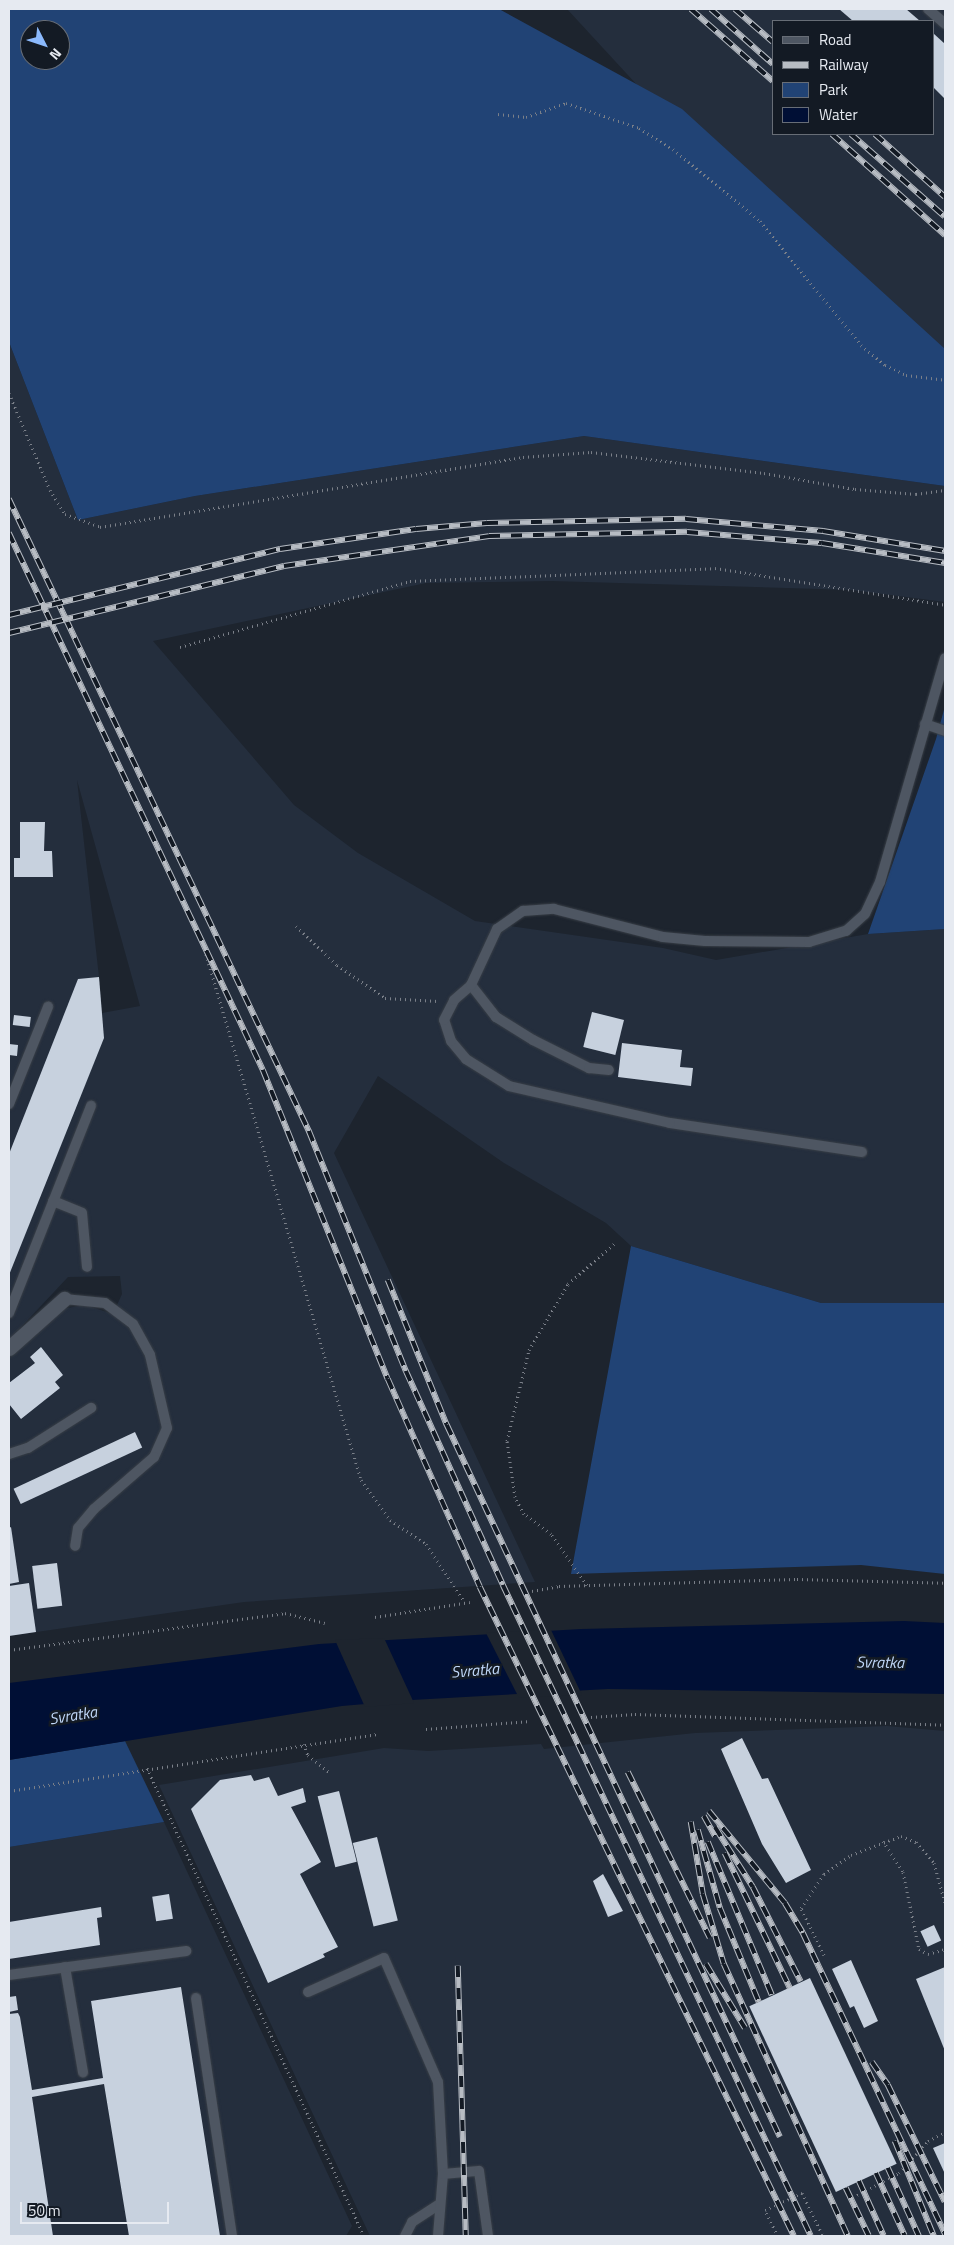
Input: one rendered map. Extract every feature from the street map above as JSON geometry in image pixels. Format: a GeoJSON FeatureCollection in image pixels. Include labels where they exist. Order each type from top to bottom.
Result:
{"type":"FeatureCollection","features":[{"type":"Feature","properties":{"kind":"street"},"geometry":{"type":"LineString","coordinates":[[9,1348],[64,1299]]}},
{"type":"Feature","properties":{"kind":"lane"},"geometry":{"type":"LineString","coordinates":[[928,9],[945,24]]}},
{"type":"Feature","properties":{"kind":"lane"},"geometry":{"type":"LineString","coordinates":[[862,1152],[670,1123],[509,1086],[466,1059],[451,1041],[444,1020],[454,1000],[471,985],[497,929],[508,918],[540,908],[663,937],[705,941],[809,942],[846,931],[865,914],[880,882],[945,658]]}},
{"type":"Feature","properties":{"kind":"lane"},"geometry":{"type":"LineString","coordinates":[[925,724],[945,730]]}},
{"type":"Feature","properties":{"kind":"lane"},"geometry":{"type":"LineString","coordinates":[[471,985],[496,1017],[533,1040],[588,1068],[609,1070]]}},
{"type":"Feature","properties":{"kind":"lane"},"geometry":{"type":"LineString","coordinates":[[9,1104],[48,1007]]}},
{"type":"Feature","properties":{"kind":"lane"},"geometry":{"type":"LineString","coordinates":[[9,1313],[91,1106]]}},
{"type":"Feature","properties":{"kind":"lane"},"geometry":{"type":"LineString","coordinates":[[53,1201],[82,1213],[87,1267]]}},
{"type":"Feature","properties":{"kind":"lane"},"geometry":{"type":"LineString","coordinates":[[64,1299],[106,1303],[133,1324],[150,1356],[167,1428],[163,1443],[154,1457],[94,1509],[78,1528],[75,1546]]}},
{"type":"Feature","properties":{"kind":"lane"},"geometry":{"type":"LineString","coordinates":[[9,1454],[28,1448],[90,1408]]}},
{"type":"Feature","properties":{"kind":"lane"},"geometry":{"type":"LineString","coordinates":[[9,1975],[186,1950]]}},
{"type":"Feature","properties":{"kind":"lane"},"geometry":{"type":"LineString","coordinates":[[308,1992],[384,1958],[438,2082],[443,2174],[438,2236]]}},
{"type":"Feature","properties":{"kind":"lane"},"geometry":{"type":"LineString","coordinates":[[65,1967],[83,2072]]}},
{"type":"Feature","properties":{"kind":"lane"},"geometry":{"type":"LineString","coordinates":[[196,1998],[232,2236]]}},
{"type":"Feature","properties":{"kind":"lane"},"geometry":{"type":"LineString","coordinates":[[443,2174],[479,2171],[488,2236]]}},
{"type":"Feature","properties":{"kind":"lane"},"geometry":{"type":"LineString","coordinates":[[405,2236],[412,2222],[440,2204]]}},
{"type":"Feature","properties":{"kind":"path"},"geometry":{"type":"LineString","coordinates":[[498,114],[526,117],[566,103],[639,128],[673,149],[760,221],[861,345],[885,365],[906,375],[945,380]]}},
{"type":"Feature","properties":{"kind":"path"},"geometry":{"type":"LineString","coordinates":[[9,393],[50,490],[65,514],[100,527],[523,457],[591,452],[764,473],[855,489],[916,494],[945,490]]}},
{"type":"Feature","properties":{"kind":"path"},"geometry":{"type":"LineString","coordinates":[[180,647],[410,581],[715,568],[945,605]]}},
{"type":"Feature","properties":{"kind":"path"},"geometry":{"type":"LineString","coordinates":[[296,926],[336,965],[385,998],[409,1002],[454,1000]]}},
{"type":"Feature","properties":{"kind":"path"},"geometry":{"type":"LineString","coordinates":[[206,954],[361,1480],[390,1520],[426,1544],[464,1602]]}},
{"type":"Feature","properties":{"kind":"path"},"geometry":{"type":"LineString","coordinates":[[588,1585],[551,1534],[524,1514],[515,1497],[507,1441],[529,1350],[568,1284],[616,1242]]}},
{"type":"Feature","properties":{"kind":"path"},"geometry":{"type":"LineString","coordinates":[[532,1591],[588,1585],[797,1579],[945,1583]]}},
{"type":"Feature","properties":{"kind":"path"},"geometry":{"type":"LineString","coordinates":[[375,1616],[470,1602]]}},
{"type":"Feature","properties":{"kind":"path"},"geometry":{"type":"LineString","coordinates":[[9,1650],[285,1613],[325,1623]]}},
{"type":"Feature","properties":{"kind":"path"},"geometry":{"type":"LineString","coordinates":[[591,1717],[635,1714],[945,1724]]}},
{"type":"Feature","properties":{"kind":"path"},"geometry":{"type":"LineString","coordinates":[[426,1729],[531,1721]]}},
{"type":"Feature","properties":{"kind":"path"},"geometry":{"type":"LineString","coordinates":[[9,1791],[147,1768],[378,1734]]}},
{"type":"Feature","properties":{"kind":"path"},"geometry":{"type":"LineString","coordinates":[[303,1744],[308,1755],[330,1773]]}},
{"type":"Feature","properties":{"kind":"path"},"geometry":{"type":"LineString","coordinates":[[147,1768],[364,2236]]}},
{"type":"Feature","properties":{"kind":"path"},"geometry":{"type":"LineString","coordinates":[[824,1955],[801,1908],[824,1874],[851,1855],[883,1841],[901,1836],[926,1848],[934,1863],[945,1903]]}},
{"type":"Feature","properties":{"kind":"path"},"geometry":{"type":"LineString","coordinates":[[883,1841],[903,1872],[919,1949],[928,1954],[945,1949]]}},
{"type":"Feature","properties":{"kind":"path"},"geometry":{"type":"LineString","coordinates":[[857,2195],[899,2173],[928,2141],[945,2132]]}},
{"type":"Feature","properties":{"kind":"path"},"geometry":{"type":"LineString","coordinates":[[778,2236],[766,2210],[802,2193],[823,2236]]}},
{"type":"Feature","properties":{"kind":"shaded area"},"geometry":{"type":"Polygon","coordinates":[[[567,9],[945,9],[945,376],[709,163],[567,9]]]}},
{"type":"Feature","properties":{"kind":"shaded area"},"geometry":{"type":"Polygon","coordinates":[[[9,342],[78,520],[195,496],[584,436],[945,486],[945,602],[852,590],[551,581],[426,583],[153,641],[294,805],[358,853],[475,921],[663,948],[716,960],[868,934],[945,929],[945,1303],[821,1303],[631,1246],[606,1223],[504,1163],[378,1076],[334,1153],[535,1582],[244,1602],[9,1636],[9,1355],[62,1309],[85,1305],[113,1314],[122,1294],[120,1276],[68,1277],[9,1340],[9,342]],[[77,780],[102,1013],[140,1006],[77,780]]]}},
{"type":"Feature","properties":{"kind":"shaded area"},"geometry":{"type":"Polygon","coordinates":[[[887,1726],[945,1731],[945,2236],[370,2236],[159,1785],[384,1748],[428,1751],[541,1744],[544,1749],[695,1733],[887,1726]]]}},
{"type":"Feature","properties":{"kind":"shaded area"},"geometry":{"type":"Polygon","coordinates":[[[164,1822],[352,2226],[346,2236],[9,2236],[9,1847],[164,1822]]]}},
{"type":"Feature","properties":{"kind":"green space"},"geometry":{"type":"Polygon","coordinates":[[[9,9],[499,9],[682,109],[945,349],[945,486],[584,436],[195,496],[78,520],[9,342],[9,9]]]}},
{"type":"Feature","properties":{"kind":"green space"},"geometry":{"type":"Polygon","coordinates":[[[945,706],[945,929],[868,934],[936,739],[945,706]]]}},
{"type":"Feature","properties":{"kind":"green space"},"geometry":{"type":"Polygon","coordinates":[[[631,1246],[821,1303],[945,1303],[945,1574],[861,1565],[571,1574],[631,1246]]]}},
{"type":"Feature","properties":{"kind":"green space"},"geometry":{"type":"Polygon","coordinates":[[[125,1741],[164,1822],[9,1847],[9,1760],[125,1741]]]}},
{"type":"Feature","properties":{"kind":"water","name":"Svratka"},"geometry":{"type":"Polygon","coordinates":[[[904,1621],[945,1623],[945,1694],[608,1689],[412,1700],[342,1706],[9,1760],[9,1683],[319,1644],[581,1629],[904,1621]]]}},
{"type":"Feature","properties":{"kind":"pier"},"geometry":{"type":"Polygon","coordinates":[[[551,1630],[582,1695],[519,1698],[486,1633],[551,1630]]]}},
{"type":"Feature","properties":{"kind":"pier"},"geometry":{"type":"Polygon","coordinates":[[[384,1638],[414,1703],[365,1707],[335,1640],[384,1638]]]}},
{"type":"Feature","properties":{"kind":"building"},"geometry":{"type":"Polygon","coordinates":[[[839,9],[906,9],[919,20],[852,20],[839,9]]]}},
{"type":"Feature","properties":{"kind":"building"},"geometry":{"type":"Polygon","coordinates":[[[934,34],[945,44],[945,99],[934,88],[934,34]]]}},
{"type":"Feature","properties":{"kind":"building"},"geometry":{"type":"Polygon","coordinates":[[[20,822],[45,822],[44,851],[52,851],[53,877],[14,877],[14,858],[20,858],[20,822]]]}},
{"type":"Feature","properties":{"kind":"building"},"geometry":{"type":"Polygon","coordinates":[[[99,977],[104,1038],[9,1275],[9,1154],[78,979],[99,977]]]}},
{"type":"Feature","properties":{"kind":"building"},"geometry":{"type":"Polygon","coordinates":[[[592,1012],[624,1020],[615,1055],[583,1047],[592,1012]]]}},
{"type":"Feature","properties":{"kind":"building"},"geometry":{"type":"Polygon","coordinates":[[[14,1015],[31,1017],[30,1027],[13,1025],[14,1015]]]}},
{"type":"Feature","properties":{"kind":"building"},"geometry":{"type":"Polygon","coordinates":[[[622,1043],[682,1050],[680,1067],[693,1068],[691,1086],[618,1077],[622,1043]]]}},
{"type":"Feature","properties":{"kind":"building"},"geometry":{"type":"Polygon","coordinates":[[[9,1044],[18,1045],[17,1056],[9,1055],[9,1044]]]}},
{"type":"Feature","properties":{"kind":"building"},"geometry":{"type":"Polygon","coordinates":[[[41,1347],[63,1375],[55,1382],[60,1388],[21,1419],[9,1404],[9,1383],[35,1363],[30,1357],[41,1347]]]}},
{"type":"Feature","properties":{"kind":"building"},"geometry":{"type":"Polygon","coordinates":[[[135,1432],[142,1447],[21,1504],[14,1489],[135,1432]]]}},
{"type":"Feature","properties":{"kind":"building"},"geometry":{"type":"Polygon","coordinates":[[[11,1527],[19,1582],[9,1584],[9,1528],[11,1527]]]}},
{"type":"Feature","properties":{"kind":"building"},"geometry":{"type":"Polygon","coordinates":[[[57,1563],[62,1606],[37,1609],[32,1566],[57,1563]]]}},
{"type":"Feature","properties":{"kind":"building"},"geometry":{"type":"Polygon","coordinates":[[[29,1583],[36,1632],[9,1636],[9,1586],[29,1583]]]}},
{"type":"Feature","properties":{"kind":"building"},"geometry":{"type":"Polygon","coordinates":[[[742,1738],[762,1779],[768,1778],[811,1870],[786,1883],[762,1844],[721,1749],[742,1738]]]}},
{"type":"Feature","properties":{"kind":"building"},"geometry":{"type":"Polygon","coordinates":[[[251,1775],[254,1781],[269,1777],[278,1796],[303,1788],[306,1802],[291,1807],[321,1862],[300,1874],[338,1947],[323,1954],[325,1957],[268,1983],[191,1809],[220,1780],[251,1775]]]}},
{"type":"Feature","properties":{"kind":"building"},"geometry":{"type":"Polygon","coordinates":[[[339,1791],[357,1862],[335,1867],[318,1796],[339,1791]]]}},
{"type":"Feature","properties":{"kind":"building"},"geometry":{"type":"Polygon","coordinates":[[[377,1837],[398,1920],[374,1926],[353,1843],[377,1837]]]}},
{"type":"Feature","properties":{"kind":"building"},"geometry":{"type":"Polygon","coordinates":[[[603,1874],[623,1911],[608,1917],[593,1881],[603,1874]]]}},
{"type":"Feature","properties":{"kind":"building"},"geometry":{"type":"Polygon","coordinates":[[[169,1894],[173,1919],[156,1921],[152,1897],[169,1894]]]}},
{"type":"Feature","properties":{"kind":"building"},"geometry":{"type":"Polygon","coordinates":[[[101,1907],[102,1917],[97,1918],[100,1945],[9,1959],[9,1922],[101,1907]]]}},
{"type":"Feature","properties":{"kind":"building"},"geometry":{"type":"Polygon","coordinates":[[[934,1925],[941,1940],[928,1947],[920,1931],[934,1925]]]}},
{"type":"Feature","properties":{"kind":"building"},"geometry":{"type":"Polygon","coordinates":[[[851,1960],[878,2021],[864,2028],[854,2006],[850,2008],[832,1969],[851,1960]]]}},
{"type":"Feature","properties":{"kind":"building"},"geometry":{"type":"Polygon","coordinates":[[[945,1967],[945,2051],[916,1979],[945,1967]]]}},
{"type":"Feature","properties":{"kind":"building"},"geometry":{"type":"Polygon","coordinates":[[[810,1978],[897,2164],[836,2192],[749,2006],[810,1978]]]}},
{"type":"Feature","properties":{"kind":"building"},"geometry":{"type":"Polygon","coordinates":[[[181,1987],[220,2236],[129,2236],[104,2084],[32,2097],[53,2236],[9,2236],[9,2014],[18,2013],[20,2017],[32,2090],[103,2078],[91,2001],[181,1987]]]}},
{"type":"Feature","properties":{"kind":"building"},"geometry":{"type":"Polygon","coordinates":[[[16,1996],[18,2010],[9,2012],[9,1997],[16,1996]]]}},
{"type":"Feature","properties":{"kind":"building"},"geometry":{"type":"Polygon","coordinates":[[[945,2143],[945,2174],[933,2148],[945,2143]]]}},
{"type":"Feature","properties":{"kind":"railway"},"geometry":{"type":"LineString","coordinates":[[691,9],[772,80]]}},
{"type":"Feature","properties":{"kind":"railway"},"geometry":{"type":"LineString","coordinates":[[711,9],[772,63]]}},
{"type":"Feature","properties":{"kind":"railway"},"geometry":{"type":"LineString","coordinates":[[735,9],[772,41]]}},
{"type":"Feature","properties":{"kind":"railway"},"geometry":{"type":"LineString","coordinates":[[833,135],[945,235]]}},
{"type":"Feature","properties":{"kind":"railway"},"geometry":{"type":"LineString","coordinates":[[852,135],[945,217]]}},
{"type":"Feature","properties":{"kind":"railway"},"geometry":{"type":"LineString","coordinates":[[876,135],[945,197]]}},
{"type":"Feature","properties":{"kind":"railway"},"geometry":{"type":"LineString","coordinates":[[9,499],[309,1131],[406,1371],[503,1585],[811,2236]]}},
{"type":"Feature","properties":{"kind":"railway"},"geometry":{"type":"LineString","coordinates":[[9,615],[280,549],[416,529],[487,523],[686,519],[823,531],[945,551]]}},
{"type":"Feature","properties":{"kind":"railway"},"geometry":{"type":"LineString","coordinates":[[9,633],[284,566],[489,536],[687,532],[822,543],[945,563]]}},
{"type":"Feature","properties":{"kind":"railway"},"geometry":{"type":"LineString","coordinates":[[9,533],[263,1070],[388,1379],[480,1587],[794,2236]]}},
{"type":"Feature","properties":{"kind":"railway"},"geometry":{"type":"LineString","coordinates":[[388,1280],[447,1425],[780,2137]]}},
{"type":"Feature","properties":{"kind":"railway"},"geometry":{"type":"LineString","coordinates":[[628,1772],[710,1938]]}},
{"type":"Feature","properties":{"kind":"railway"},"geometry":{"type":"LineString","coordinates":[[709,1811],[785,1903],[803,1933],[945,2234]]}},
{"type":"Feature","properties":{"kind":"railway"},"geometry":{"type":"LineString","coordinates":[[704,1816],[715,1836]]}},
{"type":"Feature","properties":{"kind":"railway"},"geometry":{"type":"LineString","coordinates":[[691,1822],[703,1894],[724,1964],[848,2236]]}},
{"type":"Feature","properties":{"kind":"railway"},"geometry":{"type":"LineString","coordinates":[[715,1827],[753,1887],[801,1982]]}},
{"type":"Feature","properties":{"kind":"railway"},"geometry":{"type":"LineString","coordinates":[[698,1830],[720,1908],[759,2002]]}},
{"type":"Feature","properties":{"kind":"railway"},"geometry":{"type":"LineString","coordinates":[[708,1842],[772,1995]]}},
{"type":"Feature","properties":{"kind":"railway"},"geometry":{"type":"LineString","coordinates":[[725,1853],[790,1988]]}},
{"type":"Feature","properties":{"kind":"railway"},"geometry":{"type":"LineString","coordinates":[[706,1964],[745,2028]]}},
{"type":"Feature","properties":{"kind":"railway"},"geometry":{"type":"LineString","coordinates":[[458,1966],[466,2236]]}},
{"type":"Feature","properties":{"kind":"railway"},"geometry":{"type":"LineString","coordinates":[[872,2062],[888,2085],[945,2202]]}},
{"type":"Feature","properties":{"kind":"railway"},"geometry":{"type":"LineString","coordinates":[[895,2141],[934,2236]]}},
{"type":"Feature","properties":{"kind":"railway"},"geometry":{"type":"LineString","coordinates":[[888,2168],[919,2236]]}},
{"type":"Feature","properties":{"kind":"railway"},"geometry":{"type":"LineString","coordinates":[[876,2173],[905,2236]]}},
{"type":"Feature","properties":{"kind":"railway"},"geometry":{"type":"LineString","coordinates":[[859,2181],[884,2236]]}},
{"type":"Feature","properties":{"kind":"railway"},"geometry":{"type":"LineString","coordinates":[[846,2188],[869,2236]]}}]}
